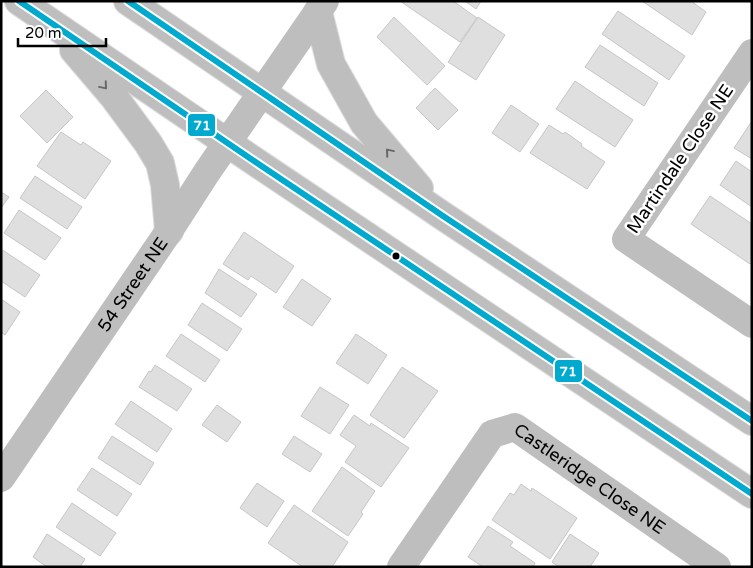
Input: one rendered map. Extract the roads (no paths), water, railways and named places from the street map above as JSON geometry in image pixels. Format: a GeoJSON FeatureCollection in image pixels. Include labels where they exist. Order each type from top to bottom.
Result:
{"type":"FeatureCollection","features":[{"type":"Feature","properties":{"kind":"main road"},"geometry":{"type":"LineString","coordinates":[[19,1],[752,494]]}},
{"type":"Feature","properties":{"kind":"main road"},"geometry":{"type":"LineString","coordinates":[[128,1],[443,216],[752,421]]}},
{"type":"Feature","properties":{"kind":"main road"},"geometry":{"type":"LineString","coordinates":[[321,7],[331,64],[364,123],[443,216]]}},
{"type":"Feature","properties":{"kind":"main road","name":"54 Street NE"},"geometry":{"type":"LineString","coordinates":[[1,478],[321,7]]}},
{"type":"Feature","properties":{"kind":"main road"},"geometry":{"type":"LineString","coordinates":[[50,22],[114,97],[148,143],[160,163],[169,231]]}},
{"type":"Feature","properties":{"kind":"main road","name":"Martindale Close NE"},"geometry":{"type":"LineString","coordinates":[[752,53],[626,239],[752,324]]}},
{"type":"Feature","properties":{"kind":"main road","name":"Castleridge Close NE"},"geometry":{"type":"LineString","coordinates":[[401,567],[492,434],[515,427],[717,567]]}}]}
